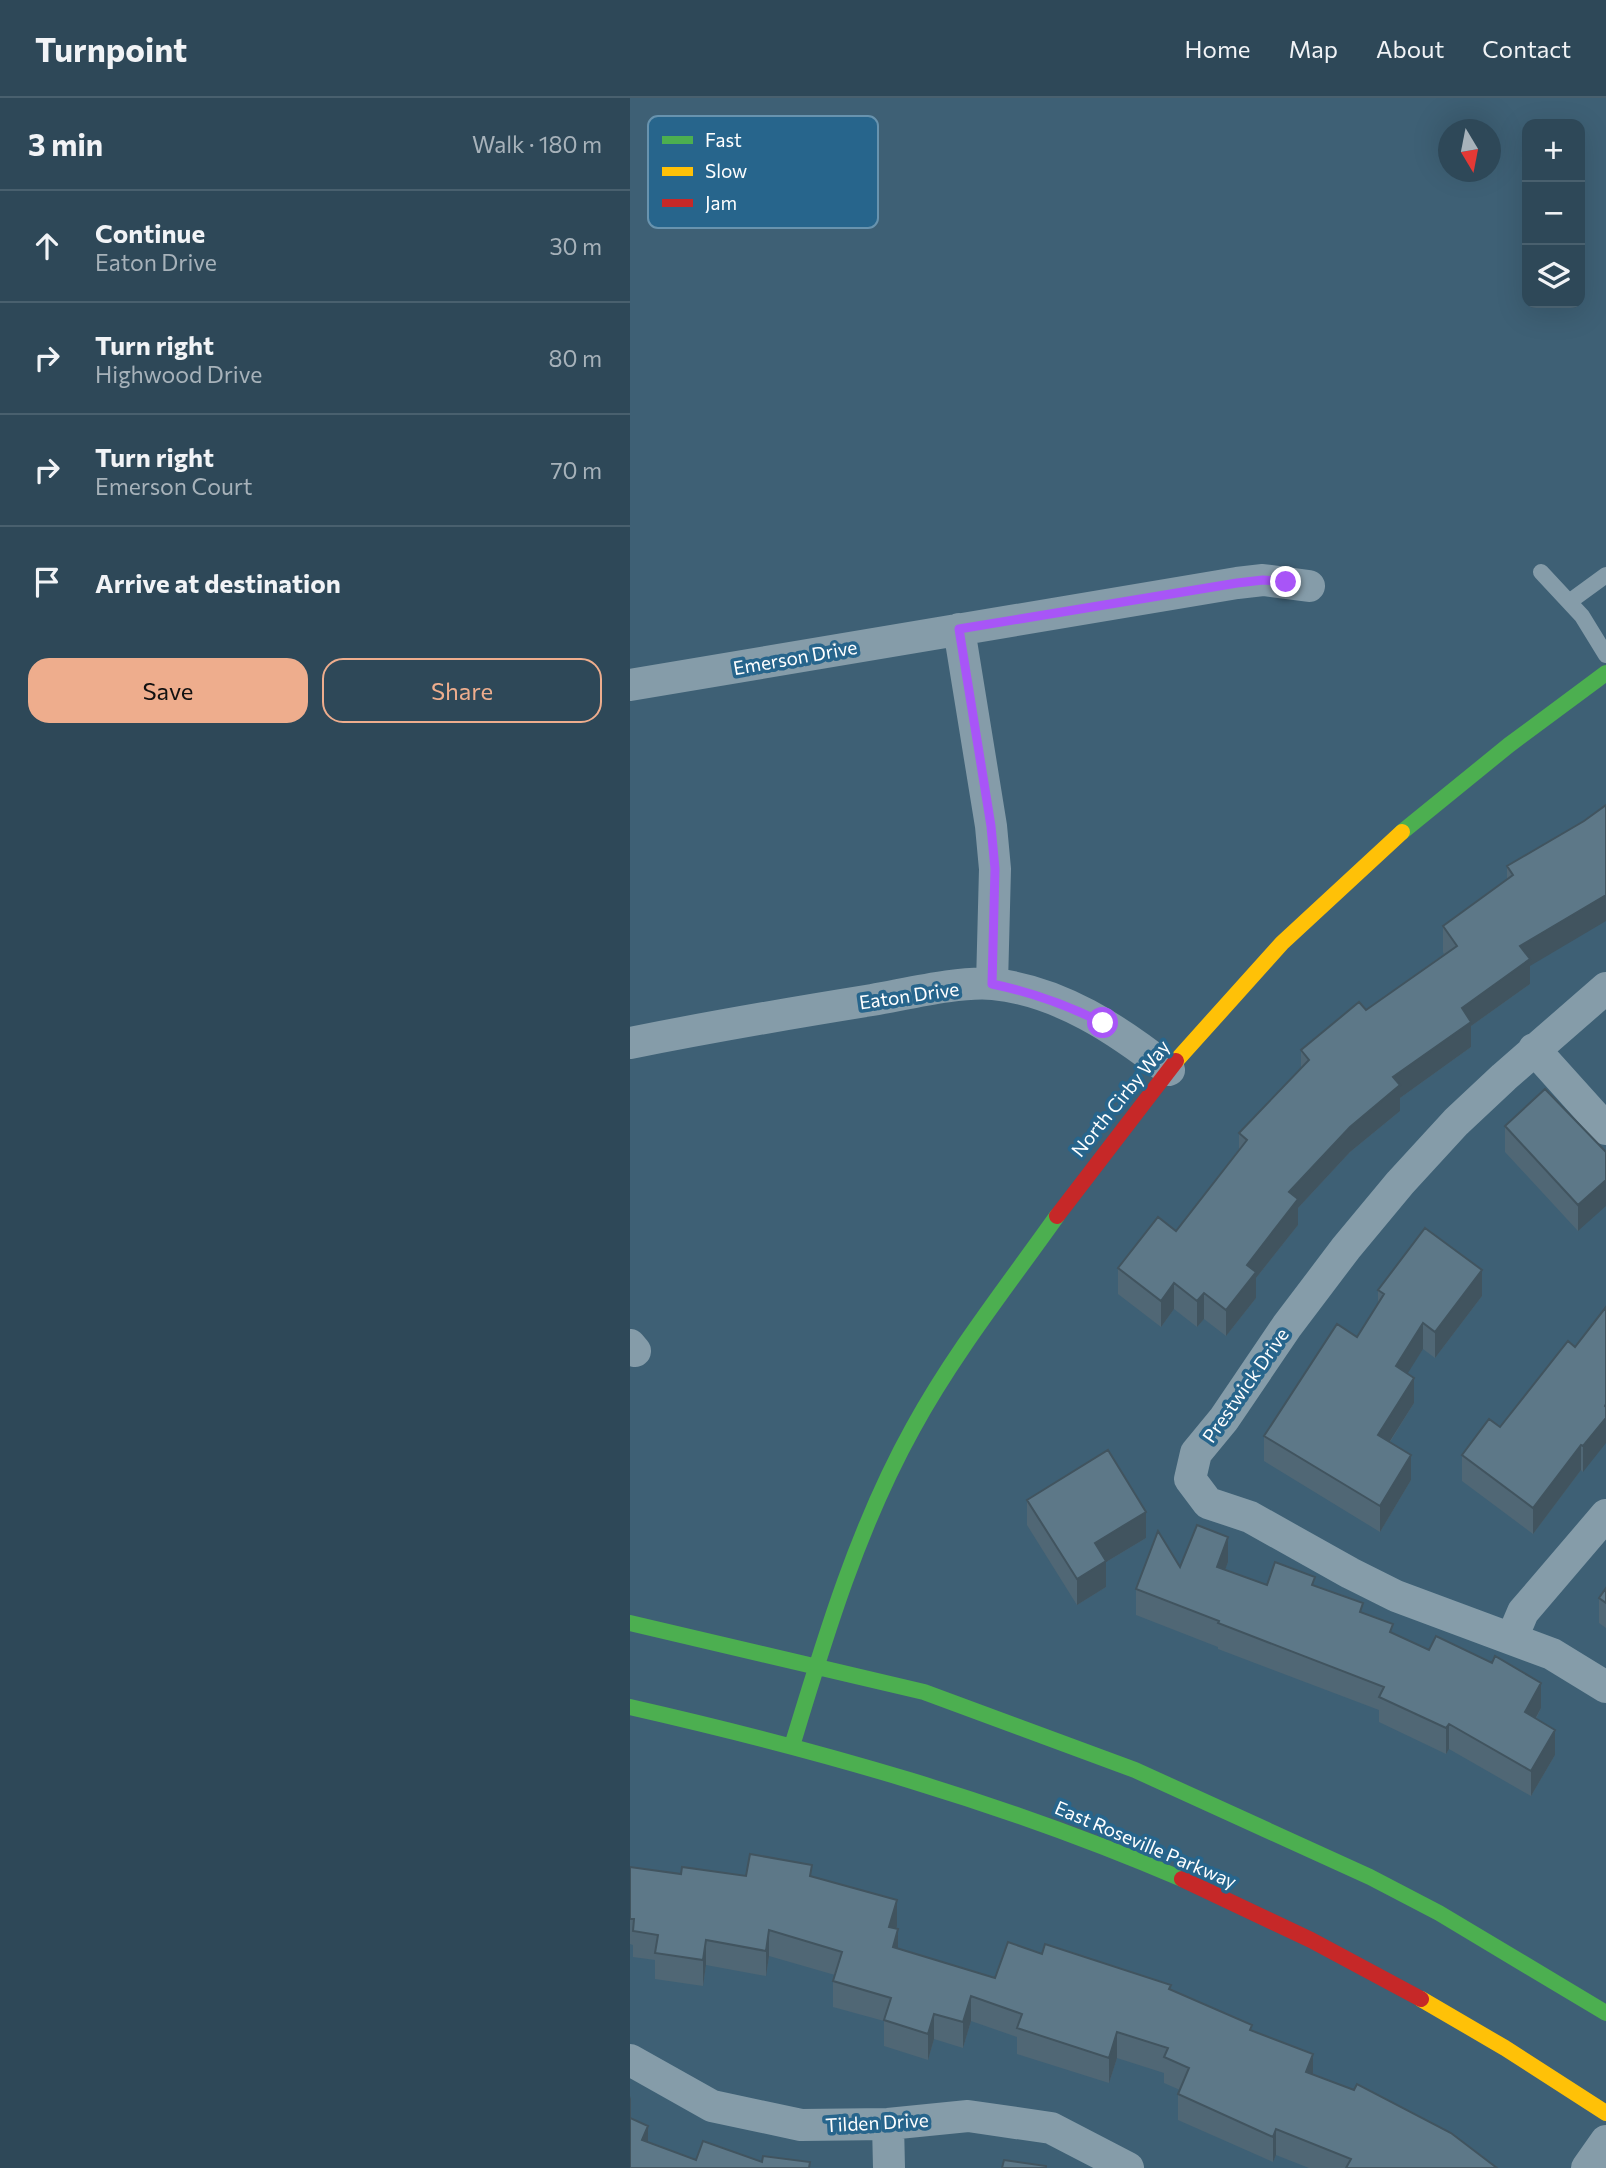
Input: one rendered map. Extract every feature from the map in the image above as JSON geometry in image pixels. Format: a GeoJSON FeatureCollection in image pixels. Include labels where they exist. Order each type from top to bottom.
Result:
{"type":"FeatureCollection","features":[{"type":"Feature","properties":{"kind":"main road","name":"North Cirby Way"},"geometry":{"type":"LineString","coordinates":[[792,1746],[832,1613],[882,1491],[911,1432],[947,1370],[1095,1162],[1239,988],[1354,873],[1434,803],[1522,733],[1606,673]]}},
{"type":"Feature","properties":{"kind":"main road"},"geometry":{"type":"LineString","coordinates":[[630,1623],[924,1692],[1135,1770],[1345,1865],[1428,1907],[1606,2013]]}},
{"type":"Feature","properties":{"kind":"main road","name":"East Roseville Parkway"},"geometry":{"type":"LineString","coordinates":[[630,1707],[906,1777],[1032,1819],[1105,1847],[1320,1945],[1471,2028],[1606,2113]]}},
{"type":"Feature","properties":{"kind":"street","name":"Emerson Drive"},"geometry":{"type":"LineString","coordinates":[[630,685],[1237,583],[1263,580],[1309,586]]}},
{"type":"Feature","properties":{"kind":"street"},"geometry":{"type":"LineString","coordinates":[[959,629],[991,826],[995,869],[992,984]]}},
{"type":"Feature","properties":{"kind":"street","name":"Eaton Drive"},"geometry":{"type":"LineString","coordinates":[[630,1043],[701,1028],[932,989],[992,984],[1021,990],[1080,1012],[1122,1034],[1169,1070]]}},
{"type":"Feature","properties":{"kind":"street","name":"Prestwick Drive"},"geometry":{"type":"LineString","coordinates":[[1606,988],[1534,1049],[1456,1122],[1400,1183],[1287,1326],[1224,1419],[1196,1453],[1190,1479],[1208,1503],[1250,1517],[1384,1590],[1552,1654],[1606,1687]]}},
{"type":"Feature","properties":{"kind":"street"},"geometry":{"type":"LineString","coordinates":[[1534,1049],[1606,1129]]}},
{"type":"Feature","properties":{"kind":"street"},"geometry":{"type":"LineString","coordinates":[[1512,1638],[1523,1612],[1606,1516]]}},
{"type":"Feature","properties":{"kind":"street","name":"Tilden Drive"},"geometry":{"type":"LineString","coordinates":[[630,2060],[712,2106],[802,2125],[888,2124],[968,2116],[1051,2128],[1128,2168]]}},
{"type":"Feature","properties":{"kind":"street"},"geometry":{"type":"LineString","coordinates":[[888,2124],[889,2168]]}},
{"type":"Feature","properties":{"kind":"street"},"geometry":{"type":"LineString","coordinates":[[1587,2168],[1606,2141]]}},
{"type":"Feature","properties":{"kind":"lane"},"geometry":{"type":"LineString","coordinates":[[1541,572],[1582,616],[1606,654]]}},
{"type":"Feature","properties":{"kind":"lane"},"geometry":{"type":"LineString","coordinates":[[1569,601],[1606,575]]}},
{"type":"Feature","properties":{"kind":"building"},"geometry":{"type":"Polygon","coordinates":[[[1606,805],[1606,895],[1520,946],[1530,959],[1462,1008],[1471,1022],[1393,1077],[1400,1085],[1350,1127],[1289,1192],[1298,1199],[1247,1265],[1256,1272],[1226,1310],[1204,1293],[1197,1301],[1174,1283],[1161,1301],[1118,1268],[1158,1217],[1176,1231],[1247,1140],[1239,1133],[1309,1060],[1301,1050],[1359,1002],[1366,1010],[1457,946],[1443,926],[1513,875],[1507,866],[1606,805]]]}},
{"type":"Feature","properties":{"kind":"building"},"geometry":{"type":"Polygon","coordinates":[[[1545,1089],[1606,1152],[1606,1180],[1578,1205],[1505,1126],[1545,1089]]]}},
{"type":"Feature","properties":{"kind":"building"},"geometry":{"type":"Polygon","coordinates":[[[1425,1228],[1482,1270],[1435,1332],[1423,1323],[1396,1366],[1414,1378],[1378,1435],[1411,1455],[1380,1506],[1264,1436],[1337,1324],[1357,1337],[1384,1294],[1378,1290],[1425,1228]]]}},
{"type":"Feature","properties":{"kind":"building"},"geometry":{"type":"Polygon","coordinates":[[[1606,1307],[1606,1418],[1583,1446],[1581,1445],[1533,1508],[1462,1455],[1489,1419],[1500,1427],[1568,1341],[1575,1347],[1606,1307]]]}},
{"type":"Feature","properties":{"kind":"building"},"geometry":{"type":"Polygon","coordinates":[[[1108,1450],[1146,1512],[1095,1543],[1106,1561],[1077,1579],[1027,1500],[1108,1450]]]}},
{"type":"Feature","properties":{"kind":"building"},"geometry":{"type":"Polygon","coordinates":[[[1197,1525],[1228,1537],[1217,1567],[1267,1585],[1275,1562],[1315,1577],[1312,1585],[1363,1603],[1360,1612],[1393,1624],[1390,1632],[1429,1650],[1436,1636],[1492,1663],[1495,1656],[1541,1683],[1525,1712],[1555,1730],[1531,1771],[1449,1724],[1446,1728],[1379,1697],[1384,1687],[1136,1589],[1158,1531],[1180,1567],[1197,1525]]]}},
{"type":"Feature","properties":{"kind":"building"},"geometry":{"type":"Polygon","coordinates":[[[1606,1588],[1606,1603],[1599,1598],[1606,1588]]]}},
{"type":"Feature","properties":{"kind":"building"},"geometry":{"type":"Polygon","coordinates":[[[750,1854],[812,1865],[810,1876],[897,1900],[889,1927],[898,1929],[893,1947],[995,1978],[1008,1942],[1042,1954],[1045,1944],[1171,1985],[1169,1989],[1252,2025],[1250,2030],[1313,2054],[1306,2072],[1354,2090],[1357,2084],[1451,2133],[1497,2168],[1346,2168],[1351,2159],[1276,2129],[1273,2137],[1178,2094],[1189,2068],[1164,2057],[1168,2048],[1117,2032],[1109,2058],[1017,2028],[1022,2014],[971,1996],[963,2022],[934,2014],[928,2034],[884,2020],[891,1998],[833,1981],[842,1952],[769,1930],[766,1951],[706,1940],[703,1960],[655,1953],[658,1935],[633,1931],[634,1919],[630,1919],[630,1867],[681,1874],[682,1867],[746,1876],[750,1854]]]}},
{"type":"Feature","properties":{"kind":"building"},"geometry":{"type":"Polygon","coordinates":[[[630,2118],[648,2126],[642,2140],[696,2160],[703,2141],[762,2162],[763,2156],[810,2162],[809,2168],[630,2168],[630,2118]]]}},
{"type":"Feature","properties":{"kind":"building"},"geometry":{"type":"Polygon","coordinates":[[[1004,2160],[1046,2166],[1046,2168],[1002,2168],[1004,2160]]]}},
{"type":"Feature","properties":{"kind":"traffic: fast"},"geometry":{"type":"LineString","coordinates":[[1402,832],[1509,745],[1606,673]]}},
{"type":"Feature","properties":{"kind":"traffic: fast"},"geometry":{"type":"LineString","coordinates":[[792,1746],[844,1583],[893,1466],[946,1373],[1057,1216]]}},
{"type":"Feature","properties":{"kind":"traffic: fast"},"geometry":{"type":"LineString","coordinates":[[630,1623],[924,1692],[1135,1770],[1370,1877],[1439,1913],[1606,2013]]}},
{"type":"Feature","properties":{"kind":"traffic: fast"},"geometry":{"type":"LineString","coordinates":[[630,1707],[771,1741],[910,1780],[1047,1826],[1182,1879]]}},
{"type":"Feature","properties":{"kind":"traffic: slow"},"geometry":{"type":"LineString","coordinates":[[1176,1061],[1282,943],[1402,832]]}},
{"type":"Feature","properties":{"kind":"traffic: slow"},"geometry":{"type":"LineString","coordinates":[[1421,1999],[1505,2048],[1606,2113]]}},
{"type":"Feature","properties":{"kind":"traffic: jam"},"geometry":{"type":"LineString","coordinates":[[1057,1216],[1176,1061]]}},
{"type":"Feature","properties":{"kind":"traffic: jam"},"geometry":{"type":"LineString","coordinates":[[1182,1879],[1311,1940],[1421,1999]]}},
{"type":"Feature","properties":{"kind":"route"},"geometry":{"type":"LineString","coordinates":[[1103,1023],[1051,999],[992,984],[995,869],[991,826],[959,629],[1237,583],[1263,580],[1286,582]]}}]}
